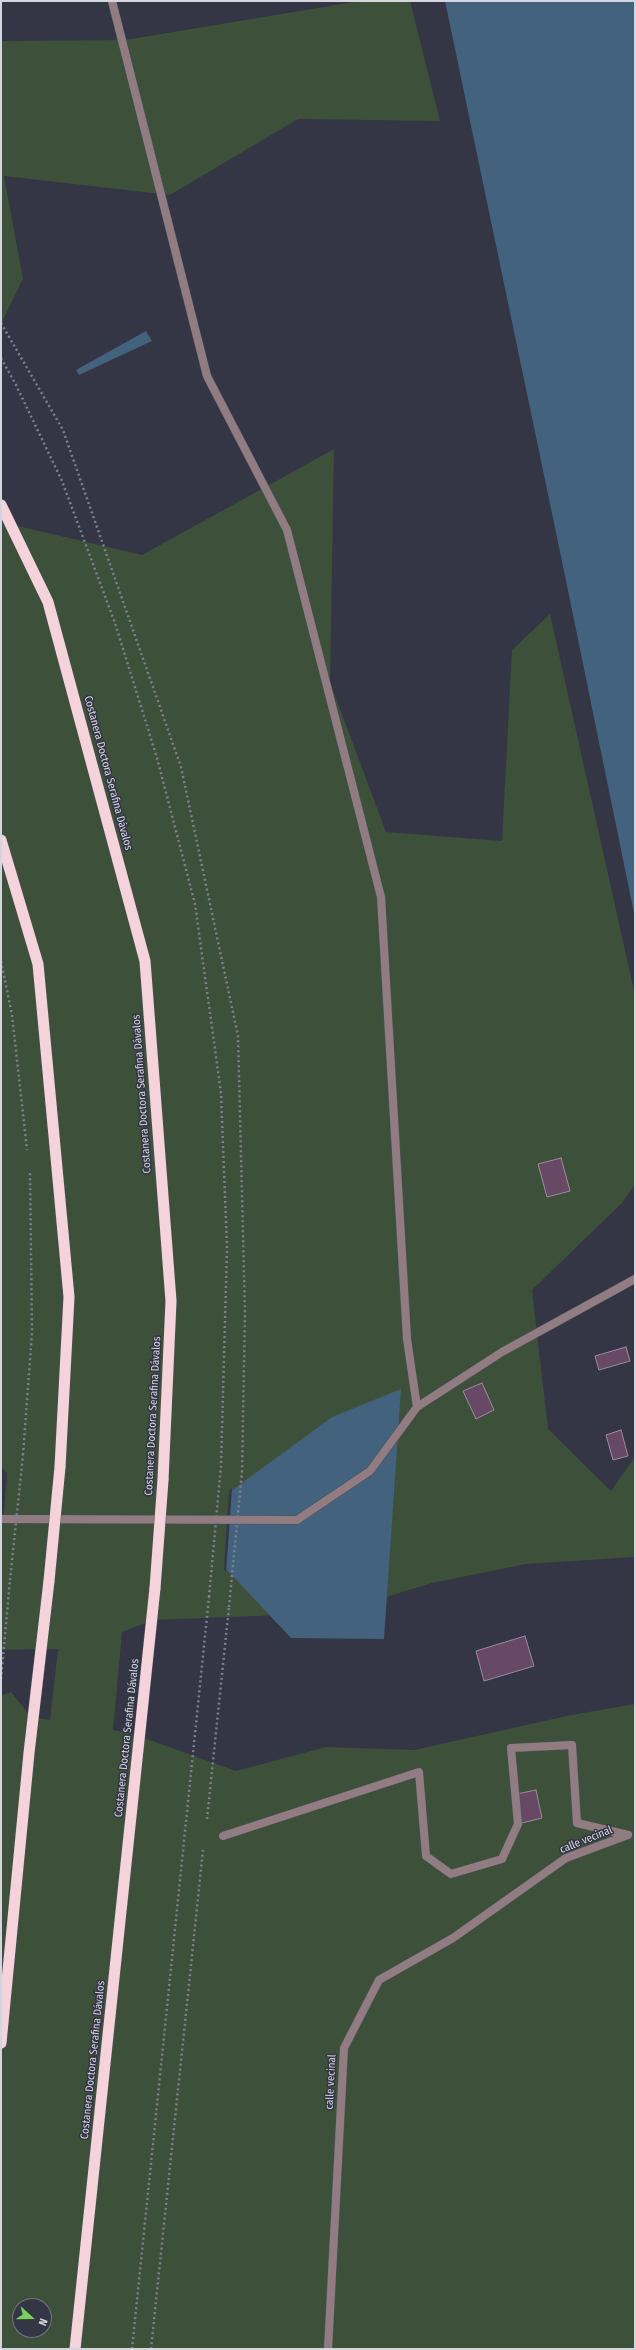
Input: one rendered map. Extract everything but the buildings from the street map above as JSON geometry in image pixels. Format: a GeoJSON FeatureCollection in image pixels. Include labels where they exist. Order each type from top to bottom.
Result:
{"type":"FeatureCollection","features":[{"type":"Feature","properties":{"kind":"highway","name":"Costanera Doctora Serafina Dávalos"},"geometry":{"type":"LineString","coordinates":[[1,504],[48,602],[145,961],[171,1301],[163,1480],[155,1588],[75,2349]]}},
{"type":"Feature","properties":{"kind":"highway"},"geometry":{"type":"LineString","coordinates":[[1,840],[39,972],[69,1297],[60,1467],[49,1581],[29,1753],[1,2043]]}},
{"type":"Feature","properties":{"kind":"street"},"geometry":{"type":"LineString","coordinates":[[112,1],[207,376],[287,530],[381,897],[407,1339],[417,1407]]}},
{"type":"Feature","properties":{"kind":"street"},"geometry":{"type":"LineString","coordinates":[[1,1519],[297,1520],[370,1471],[417,1407],[502,1352],[635,1279]]}},
{"type":"Feature","properties":{"kind":"street","name":"calle vecinal"},"geometry":{"type":"LineString","coordinates":[[223,1836],[419,1772],[426,1856],[451,1874],[502,1859],[518,1824],[511,1748],[572,1745],[577,1823],[628,1835],[566,1858],[453,1938],[379,1980],[344,2048],[328,2349]]}},
{"type":"Feature","properties":{"kind":"path"},"geometry":{"type":"LineString","coordinates":[[1,323],[63,430],[181,767],[238,1036],[245,1313],[242,1472],[206,1820]]}},
{"type":"Feature","properties":{"kind":"path"},"geometry":{"type":"LineString","coordinates":[[1,358],[16,385],[62,481],[115,623],[157,758],[195,904],[221,1093],[227,1248],[221,1466],[132,2349]]}},
{"type":"Feature","properties":{"kind":"path"},"geometry":{"type":"LineString","coordinates":[[1,961],[12,1015],[28,1154]]}},
{"type":"Feature","properties":{"kind":"path"},"geometry":{"type":"LineString","coordinates":[[1,1679],[32,1332],[30,1169]]}},
{"type":"Feature","properties":{"kind":"path"},"geometry":{"type":"LineString","coordinates":[[151,2349],[204,1844]]}},
{"type":"Feature","properties":{"kind":"green space"},"geometry":{"type":"Polygon","coordinates":[[[360,1],[410,1],[440,121],[298,119],[170,195],[4,176],[23,279],[1,324],[1,41],[125,40],[360,1]]]}},
{"type":"Feature","properties":{"kind":"green space"},"geometry":{"type":"Polygon","coordinates":[[[334,449],[330,682],[386,832],[502,841],[512,650],[550,614],[635,995],[635,1184],[622,1203],[532,1290],[548,1429],[611,1491],[635,1457],[635,1557],[526,1564],[432,1583],[333,1613],[153,1620],[122,1632],[113,1730],[130,1733],[236,1771],[326,1747],[414,1750],[571,1715],[635,1704],[635,2349],[1,2349],[1,1696],[11,1692],[31,1717],[50,1720],[58,1649],[1,1650],[1,522],[142,555],[334,449]]]}},
{"type":"Feature","properties":{"kind":"water"},"geometry":{"type":"Polygon","coordinates":[[[445,1],[635,1],[635,918],[564,571],[445,1]]]}},
{"type":"Feature","properties":{"kind":"water"},"geometry":{"type":"Polygon","coordinates":[[[146,331],[152,341],[79,375],[76,370],[146,331]]]}},
{"type":"Feature","properties":{"kind":"water"},"geometry":{"type":"Polygon","coordinates":[[[401,1389],[384,1639],[291,1638],[226,1569],[231,1491],[332,1417],[401,1389]]]}},
{"type":"Feature","properties":{"kind":"pier"},"geometry":{"type":"Polygon","coordinates":[[[1,1467],[7,1473],[3,1523],[1,1524],[1,1467]]]}},
{"type":"Feature","properties":{"kind":"pier"},"geometry":{"type":"Polygon","coordinates":[[[232,1488],[226,1572],[224,1569],[229,1491],[232,1488]]]}}]}
